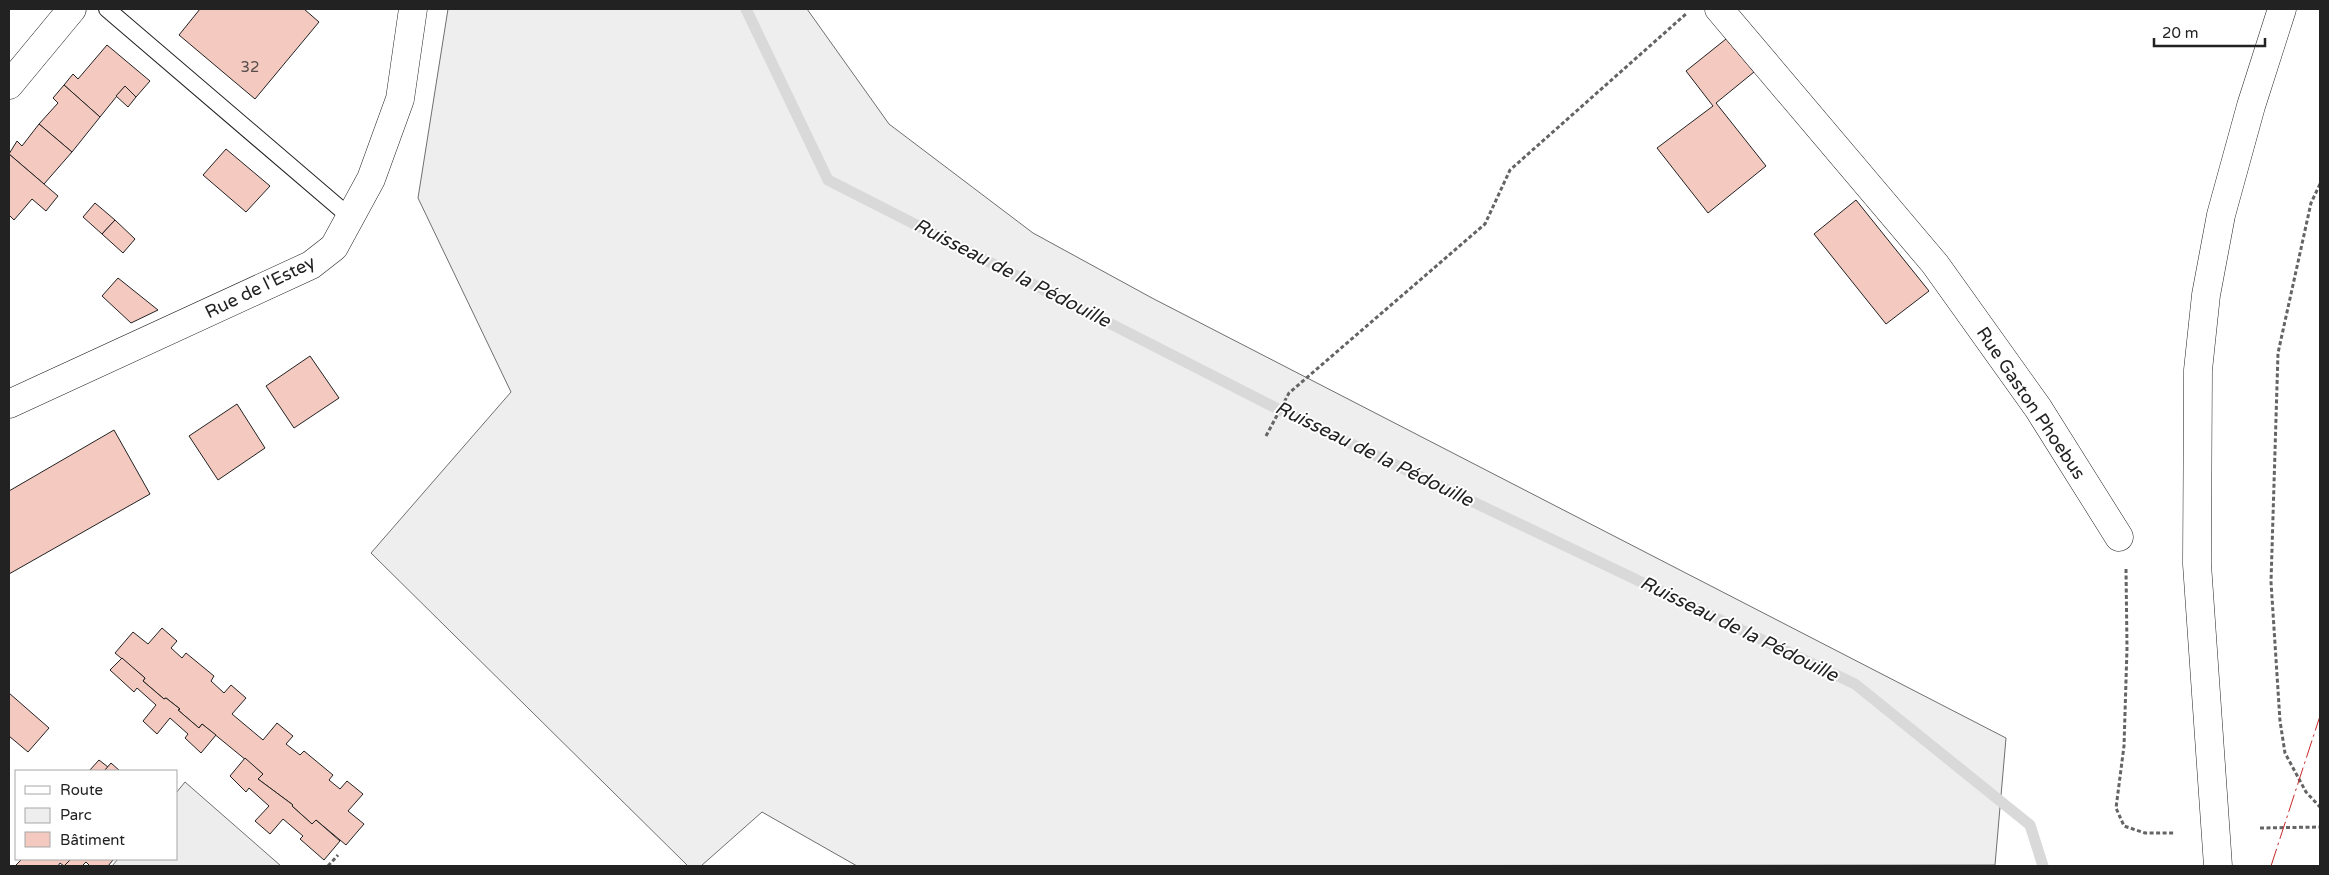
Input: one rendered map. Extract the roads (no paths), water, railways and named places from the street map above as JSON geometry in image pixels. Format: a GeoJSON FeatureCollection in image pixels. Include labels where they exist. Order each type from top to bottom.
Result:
{"type":"FeatureCollection","features":[{"type":"Feature","properties":{"kind":"street"},"geometry":{"type":"LineString","coordinates":[[9,85],[72,9]]}},
{"type":"Feature","properties":{"kind":"street","name":"Rue de l'Estey"},"geometry":{"type":"LineString","coordinates":[[9,404],[311,265],[334,247],[370,179],[400,99],[413,9]]}},
{"type":"Feature","properties":{"kind":"street","name":"Rue Gaston Phoebus"},"geometry":{"type":"LineString","coordinates":[[1718,9],[1935,264],[2038,408],[2119,537]]}},
{"type":"Feature","properties":{"kind":"street"},"geometry":{"type":"LineString","coordinates":[[2218,866],[2197,564],[2198,370],[2206,295],[2221,215],[2282,9]]}},
{"type":"Feature","properties":{"kind":"lane"},"geometry":{"type":"LineString","coordinates":[[107,9],[350,217]]}},
{"type":"Feature","properties":{"kind":"waterway","name":"Ruisseau de la Pédouille"},"geometry":{"type":"LineString","coordinates":[[746,9],[828,180],[1274,407],[1855,684],[2030,825],[2043,866]]}}]}
